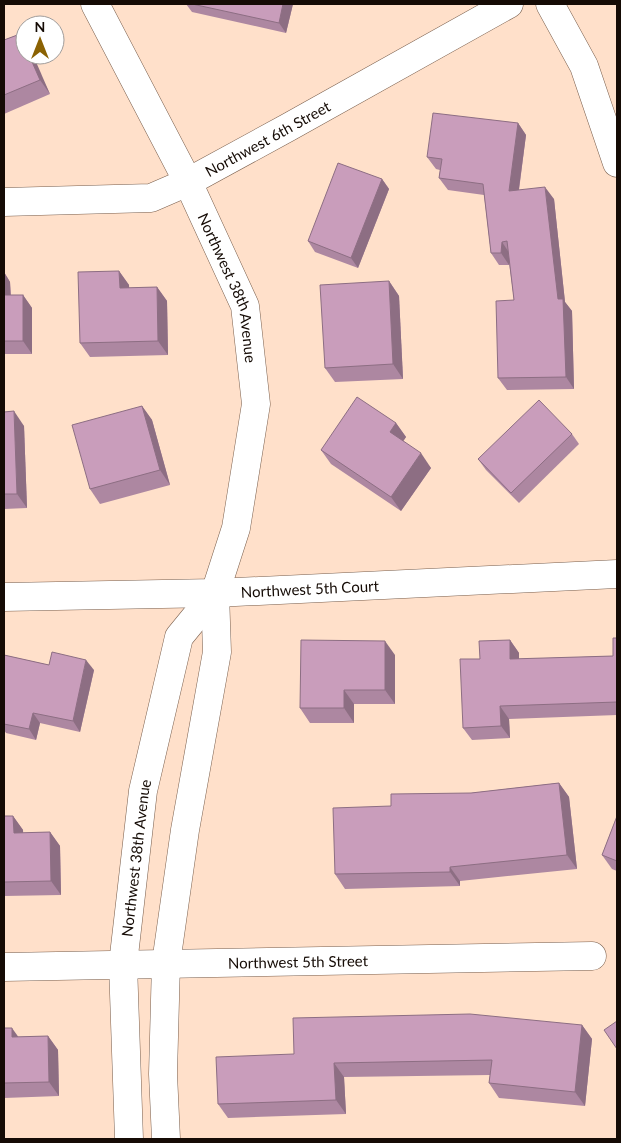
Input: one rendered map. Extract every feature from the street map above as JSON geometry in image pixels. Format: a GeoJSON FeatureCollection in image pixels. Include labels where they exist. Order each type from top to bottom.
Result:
{"type":"FeatureCollection","features":[{"type":"Feature","properties":{"kind":"street","name":"Northwest 38th Avenue"},"geometry":{"type":"LineString","coordinates":[[95,4],[188,182],[245,306],[256,404],[236,528],[216,593],[218,652],[185,830],[166,963],[163,1074],[166,1139]]}},
{"type":"Feature","properties":{"kind":"street","name":"Northwest 6th Street"},"geometry":{"type":"LineString","coordinates":[[4,202],[151,198],[188,182],[509,4]]}},
{"type":"Feature","properties":{"kind":"street"},"geometry":{"type":"LineString","coordinates":[[550,4],[584,66],[617,163]]}},
{"type":"Feature","properties":{"kind":"street","name":"Northwest 5th Court"},"geometry":{"type":"LineString","coordinates":[[4,597],[216,593],[617,574]]}},
{"type":"Feature","properties":{"kind":"street","name":"Northwest 38th Avenue"},"geometry":{"type":"LineString","coordinates":[[129,1139],[123,964],[142,791],[178,637],[216,593]]}},
{"type":"Feature","properties":{"kind":"street","name":"Northwest 5th Street"},"geometry":{"type":"LineString","coordinates":[[4,967],[592,956]]}},
{"type":"Feature","properties":{"kind":"building"},"geometry":{"type":"Polygon","coordinates":[[[192,4],[283,4],[279,23],[192,4]]]}},
{"type":"Feature","properties":{"kind":"building"},"geometry":{"type":"Polygon","coordinates":[[[15,36],[15,65],[33,65],[40,80],[4,95],[4,40],[15,36]]]}},
{"type":"Feature","properties":{"kind":"building"},"geometry":{"type":"Polygon","coordinates":[[[433,113],[518,123],[509,191],[545,187],[558,299],[563,299],[566,377],[498,378],[496,301],[514,300],[507,241],[502,242],[501,253],[491,253],[483,184],[439,178],[442,159],[427,157],[433,113]]]}},
{"type":"Feature","properties":{"kind":"building"},"geometry":{"type":"Polygon","coordinates":[[[338,163],[382,179],[351,258],[308,241],[338,163]]]}},
{"type":"Feature","properties":{"kind":"building"},"geometry":{"type":"Polygon","coordinates":[[[119,271],[120,288],[157,287],[158,341],[80,343],[78,272],[119,271]]]}},
{"type":"Feature","properties":{"kind":"building"},"geometry":{"type":"Polygon","coordinates":[[[389,281],[393,364],[325,368],[320,285],[389,281]]]}},
{"type":"Feature","properties":{"kind":"building"},"geometry":{"type":"Polygon","coordinates":[[[4,295],[23,295],[23,341],[4,341],[4,295]]]}},
{"type":"Feature","properties":{"kind":"building"},"geometry":{"type":"Polygon","coordinates":[[[357,397],[396,423],[390,432],[421,453],[391,497],[321,450],[357,397]]]}},
{"type":"Feature","properties":{"kind":"building"},"geometry":{"type":"Polygon","coordinates":[[[539,400],[572,434],[511,493],[478,459],[539,400]]]}},
{"type":"Feature","properties":{"kind":"building"},"geometry":{"type":"Polygon","coordinates":[[[142,406],[160,470],[90,489],[72,425],[142,406]]]}},
{"type":"Feature","properties":{"kind":"building"},"geometry":{"type":"Polygon","coordinates":[[[14,411],[17,494],[4,494],[4,412],[14,411]]]}},
{"type":"Feature","properties":{"kind":"building"},"geometry":{"type":"Polygon","coordinates":[[[613,638],[617,638],[617,702],[500,706],[501,726],[463,728],[460,659],[480,659],[479,641],[510,640],[510,659],[613,656],[613,638]]]}},
{"type":"Feature","properties":{"kind":"building"},"geometry":{"type":"Polygon","coordinates":[[[301,640],[385,641],[385,690],[344,690],[344,708],[300,708],[301,640]]]}},
{"type":"Feature","properties":{"kind":"building"},"geometry":{"type":"Polygon","coordinates":[[[52,652],[86,660],[73,721],[33,713],[29,729],[4,724],[4,655],[49,665],[52,652]]]}},
{"type":"Feature","properties":{"kind":"building"},"geometry":{"type":"Polygon","coordinates":[[[559,783],[567,855],[450,867],[450,872],[335,874],[333,808],[391,806],[391,794],[471,793],[559,783]]]}},
{"type":"Feature","properties":{"kind":"building"},"geometry":{"type":"Polygon","coordinates":[[[4,816],[13,816],[14,833],[50,832],[51,881],[4,882],[4,816]]]}},
{"type":"Feature","properties":{"kind":"building"},"geometry":{"type":"Polygon","coordinates":[[[617,816],[617,861],[602,855],[617,816]]]}},
{"type":"Feature","properties":{"kind":"building"},"geometry":{"type":"Polygon","coordinates":[[[470,1014],[582,1025],[575,1092],[489,1083],[492,1060],[334,1063],[336,1100],[218,1104],[216,1057],[294,1054],[293,1018],[470,1014]]]}},
{"type":"Feature","properties":{"kind":"building"},"geometry":{"type":"Polygon","coordinates":[[[617,1021],[617,1049],[604,1030],[617,1021]]]}},
{"type":"Feature","properties":{"kind":"building"},"geometry":{"type":"Polygon","coordinates":[[[4,1028],[12,1028],[12,1037],[48,1036],[49,1082],[4,1083],[4,1028]]]}}]}
